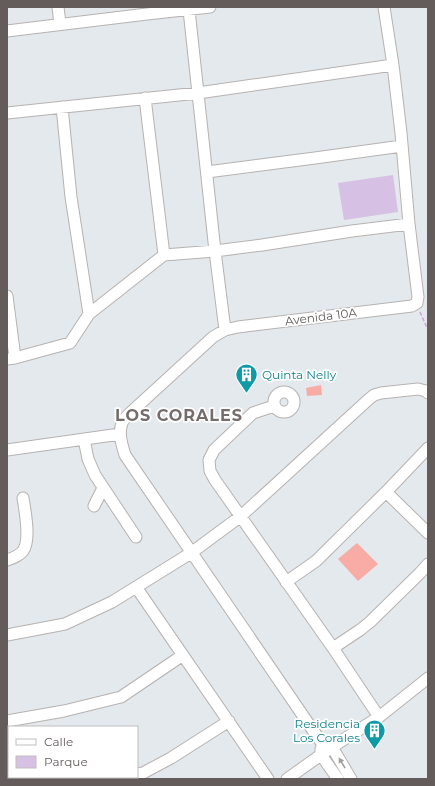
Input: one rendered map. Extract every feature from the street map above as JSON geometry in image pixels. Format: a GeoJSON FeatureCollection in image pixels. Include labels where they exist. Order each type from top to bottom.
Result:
{"type":"FeatureCollection","features":[{"type":"Feature","properties":{"kind":"street"},"geometry":{"type":"LineString","coordinates":[[58,7],[60,24]]}},
{"type":"Feature","properties":{"kind":"street"},"geometry":{"type":"LineString","coordinates":[[7,31],[147,10],[189,10],[210,7]]}},
{"type":"Feature","properties":{"kind":"street"},"geometry":{"type":"LineString","coordinates":[[384,7],[393,65],[402,146],[409,224],[418,297],[416,303]]}},
{"type":"Feature","properties":{"kind":"street"},"geometry":{"type":"LineString","coordinates":[[189,10],[225,330],[213,337],[130,413],[122,423],[120,434],[121,443],[125,455],[191,553],[321,742],[332,747],[351,779]]}},
{"type":"Feature","properties":{"kind":"street"},"geometry":{"type":"LineString","coordinates":[[7,113],[198,93],[393,65]]}},
{"type":"Feature","properties":{"kind":"street"},"geometry":{"type":"LineString","coordinates":[[145,98],[164,255]]}},
{"type":"Feature","properties":{"kind":"street"},"geometry":{"type":"LineString","coordinates":[[62,107],[71,197],[89,314]]}},
{"type":"Feature","properties":{"kind":"street"},"geometry":{"type":"LineString","coordinates":[[207,172],[402,146]]}},
{"type":"Feature","properties":{"kind":"street"},"geometry":{"type":"LineString","coordinates":[[7,296],[11,358],[70,343],[89,314],[164,255],[215,251],[409,224]]}},
{"type":"Feature","properties":{"kind":"street","name":"Avenida 10A"},"geometry":{"type":"LineString","coordinates":[[225,330],[238,327],[412,306],[416,303]]}},
{"type":"Feature","properties":{"kind":"street"},"geometry":{"type":"LineString","coordinates":[[7,635],[65,624],[112,602],[191,553],[241,516],[374,395],[418,389],[428,393]]}},
{"type":"Feature","properties":{"kind":"street"},"geometry":{"type":"LineString","coordinates":[[274,406],[253,413],[214,450],[209,460],[210,471],[379,717]]}},
{"type":"Feature","properties":{"kind":"street"},"geometry":{"type":"LineString","coordinates":[[7,450],[120,434]]}},
{"type":"Feature","properties":{"kind":"street"},"geometry":{"type":"LineString","coordinates":[[84,439],[88,459],[94,475],[136,537]]}},
{"type":"Feature","properties":{"kind":"street"},"geometry":{"type":"LineString","coordinates":[[286,582],[316,560],[386,492],[428,448]]}},
{"type":"Feature","properties":{"kind":"street"},"geometry":{"type":"LineString","coordinates":[[94,506],[103,488]]}},
{"type":"Feature","properties":{"kind":"street"},"geometry":{"type":"LineString","coordinates":[[386,492],[428,533]]}},
{"type":"Feature","properties":{"kind":"street"},"geometry":{"type":"LineString","coordinates":[[7,560],[19,555],[24,550],[26,543],[27,536],[23,498]]}},
{"type":"Feature","properties":{"kind":"street"},"geometry":{"type":"LineString","coordinates":[[333,648],[370,622],[428,564]]}},
{"type":"Feature","properties":{"kind":"street"},"geometry":{"type":"LineString","coordinates":[[136,587],[268,779]]}},
{"type":"Feature","properties":{"kind":"street"},"geometry":{"type":"LineString","coordinates":[[7,721],[19,723],[121,698],[183,656]]}},
{"type":"Feature","properties":{"kind":"street"},"geometry":{"type":"LineString","coordinates":[[287,779],[332,747],[379,717],[428,678]]}},
{"type":"Feature","properties":{"kind":"street"},"geometry":{"type":"LineString","coordinates":[[138,774],[143,773],[171,758],[228,721]]}},
{"type":"Feature","properties":{"kind":"street"},"geometry":{"type":"LineString","coordinates":[[321,742],[321,755],[338,779]]}},
{"type":"Feature","properties":{"kind":"path"},"geometry":{"type":"LineString","coordinates":[[416,303],[428,330]]}},
{"type":"Feature","properties":{"kind":"green space"},"geometry":{"type":"Polygon","coordinates":[[[393,175],[398,212],[344,220],[338,183],[393,175]]]}},
{"type":"Feature","properties":{"kind":"shaded area"},"geometry":{"type":"Polygon","coordinates":[[[321,385],[322,395],[307,396],[306,388],[321,385]]]}},
{"type":"Feature","properties":{"kind":"shaded area"},"geometry":{"type":"Polygon","coordinates":[[[357,543],[378,564],[358,581],[338,559],[357,543]]]}},
{"type":"Feature","properties":{"kind":"place","name":"Quinta Nelly"},"geometry":{"type":"Point","coordinates":[246,394]}},
{"type":"Feature","properties":{"kind":"place","name":"Residencia Los Corales"},"geometry":{"type":"Point","coordinates":[375,750]}},
{"type":"Feature","properties":{"kind":"district","name":"LOS CORALES"},"geometry":{"type":"Point","coordinates":[179,415]}}]}
